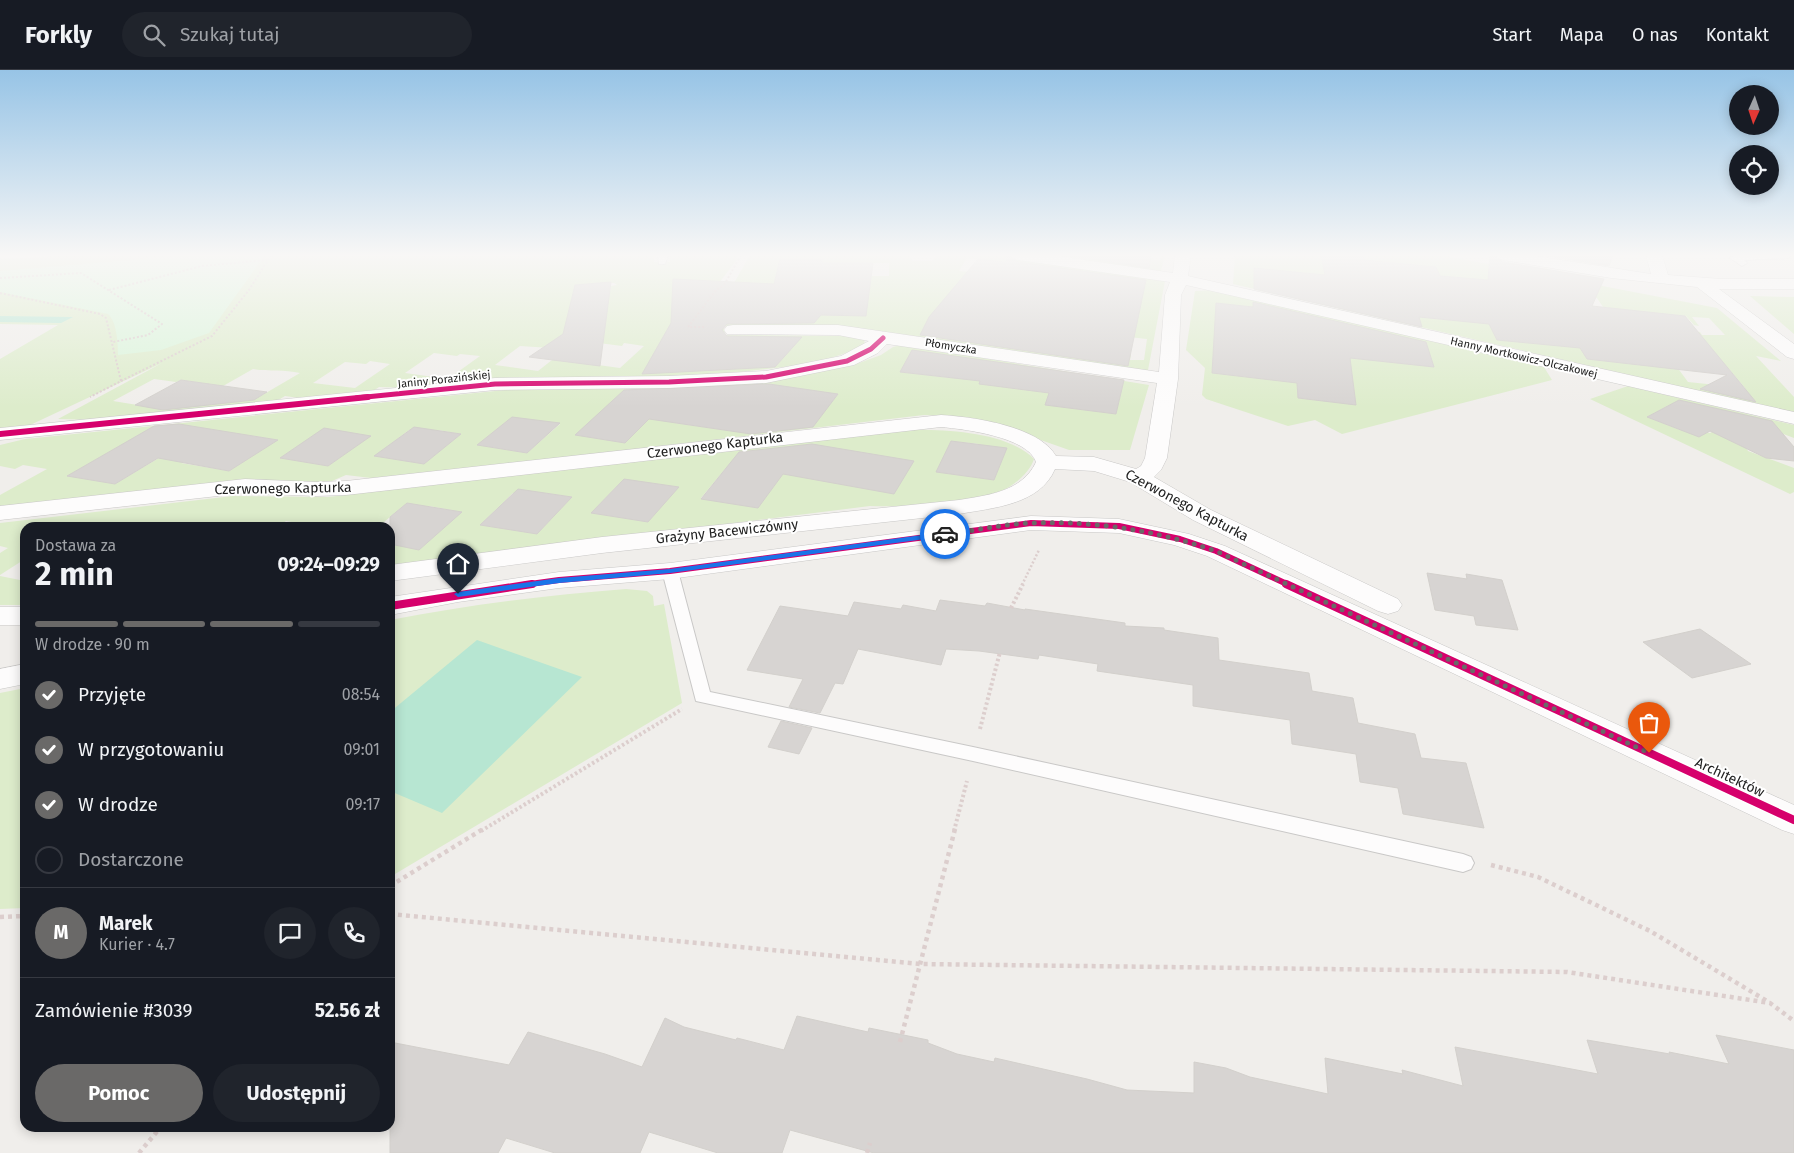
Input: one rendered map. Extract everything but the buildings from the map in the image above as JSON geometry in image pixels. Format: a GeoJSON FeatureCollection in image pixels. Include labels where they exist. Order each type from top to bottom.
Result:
{"type":"FeatureCollection","features":[{"type":"Feature","properties":{"kind":"street"},"geometry":{"type":"LineString","coordinates":[[1138,477],[1150,470],[1156,458],[1168,379],[1172,306]]}},
{"type":"Feature","properties":{"kind":"street","name":"Hanny Mortkowicz-Olczakowej"},"geometry":{"type":"LineString","coordinates":[[1297,306],[1794,418]]}},
{"type":"Feature","properties":{"kind":"street"},"geometry":{"type":"LineString","coordinates":[[1731,306],[1793,353]]}},
{"type":"Feature","properties":{"kind":"street","name":"Płomyczka"},"geometry":{"type":"LineString","coordinates":[[733,330],[838,330],[1168,379]]}},
{"type":"Feature","properties":{"kind":"street","name":"Janiny Porazińskiej"},"geometry":{"type":"LineString","coordinates":[[0,434],[494,384],[649,383],[766,378],[847,361],[871,349],[883,338]]}},
{"type":"Feature","properties":{"kind":"street","name":"Czerwonego Kapturka"},"geometry":{"type":"LineString","coordinates":[[0,513],[245,486],[316,489],[346,488],[933,421],[960,422],[1025,441],[1042,450],[1047,462],[1094,464],[1138,477],[1202,515],[1388,605]]}},
{"type":"Feature","properties":{"kind":"street","name":"Grażyny Bacewiczówny"},"geometry":{"type":"LineString","coordinates":[[395,572],[602,545],[864,515],[959,507],[1004,498],[1022,490],[1036,481],[1044,472],[1047,462]]}},
{"type":"Feature","properties":{"kind":"street","name":"Architektów"},"geometry":{"type":"LineString","coordinates":[[395,605],[559,580],[670,571],[1031,523],[1119,526],[1149,532],[1216,551],[1794,820]]}},
{"type":"Feature","properties":{"kind":"street"},"geometry":{"type":"LineString","coordinates":[[0,616],[20,616]]}},
{"type":"Feature","properties":{"kind":"street"},"geometry":{"type":"LineString","coordinates":[[0,679],[20,675]]}},
{"type":"Feature","properties":{"kind":"lane"},"geometry":{"type":"LineString","coordinates":[[670,571],[702,697],[974,754],[1464,863]]}},
{"type":"Feature","properties":{"kind":"path"},"geometry":{"type":"LineString","coordinates":[[60,306],[100,314],[106,318],[121,381]]}},
{"type":"Feature","properties":{"kind":"path"},"geometry":{"type":"LineString","coordinates":[[112,342],[148,335],[162,324],[133,306]]}},
{"type":"Feature","properties":{"kind":"path"},"geometry":{"type":"LineString","coordinates":[[87,398],[212,336],[237,306]]}},
{"type":"Feature","properties":{"kind":"path"},"geometry":{"type":"LineString","coordinates":[[704,306],[688,327],[728,327],[733,330]]}},
{"type":"Feature","properties":{"kind":"path"},"geometry":{"type":"LineString","coordinates":[[1011,608],[1033,563]]}},
{"type":"Feature","properties":{"kind":"path"},"geometry":{"type":"LineString","coordinates":[[900,1042],[1000,652]]}},
{"type":"Feature","properties":{"kind":"path"},"geometry":{"type":"LineString","coordinates":[[395,883],[702,697]]}},
{"type":"Feature","properties":{"kind":"path"},"geometry":{"type":"LineString","coordinates":[[1464,863],[1486,863],[1538,877],[1650,931],[1770,1003],[1794,1021]]}},
{"type":"Feature","properties":{"kind":"path"},"geometry":{"type":"LineString","coordinates":[[395,914],[920,964],[1567,972],[1770,1003]]}},
{"type":"Feature","properties":{"kind":"path"},"geometry":{"type":"LineString","coordinates":[[0,917],[20,916]]}},
{"type":"Feature","properties":{"kind":"path"},"geometry":{"type":"LineString","coordinates":[[139,1153],[157,1132]]}},
{"type":"Feature","properties":{"kind":"path"},"geometry":{"type":"LineString","coordinates":[[868,1153],[870,1143]]}},
{"type":"Feature","properties":{"kind":"green space"},"geometry":{"type":"Polygon","coordinates":[[[0,306],[701,306],[684,328],[725,329],[724,335],[844,336],[864,340],[865,344],[840,355],[813,362],[723,374],[652,379],[579,381],[473,378],[468,382],[412,388],[379,387],[370,393],[306,399],[285,396],[275,402],[100,420],[58,419],[162,363],[26,427],[0,429],[0,359],[58,325],[0,324],[0,306]],[[599,343],[576,362],[620,368],[644,346],[624,343],[622,346],[599,343]],[[796,343],[733,359],[777,365],[796,343]],[[520,346],[495,365],[538,371],[566,349],[520,346]],[[434,353],[405,373],[448,379],[480,356],[434,353]],[[370,361],[366,364],[345,362],[313,383],[355,388],[390,364],[370,361]],[[253,369],[216,390],[259,397],[300,373],[253,369]],[[154,379],[113,401],[156,408],[202,383],[154,379]]]}},
{"type":"Feature","properties":{"kind":"green space"},"geometry":{"type":"Polygon","coordinates":[[[66,306],[229,306],[209,333],[161,350],[118,355],[115,328],[108,314],[66,306]]]}},
{"type":"Feature","properties":{"kind":"green space"},"geometry":{"type":"Polygon","coordinates":[[[714,306],[852,306],[818,315],[865,316],[867,306],[1160,306],[1148,370],[1135,371],[873,330],[693,326],[714,306]],[[1083,332],[1079,349],[1131,355],[1130,360],[1144,360],[1147,339],[1083,332]]]}},
{"type":"Feature","properties":{"kind":"green space"},"geometry":{"type":"Polygon","coordinates":[[[1193,306],[1217,306],[1215,319],[1266,324],[1266,309],[1238,306],[1280,306],[1544,367],[1552,380],[1342,434],[1315,420],[1288,426],[1206,399],[1202,395],[1205,368],[1186,350],[1193,306]],[[1375,344],[1378,361],[1434,367],[1428,350],[1375,344]],[[1213,355],[1212,373],[1266,379],[1213,355]],[[1297,377],[1298,398],[1356,404],[1353,384],[1297,377]]]}},
{"type":"Feature","properties":{"kind":"green space"},"geometry":{"type":"Polygon","coordinates":[[[1327,306],[1450,306],[1409,316],[1458,321],[1452,306],[1585,306],[1607,313],[1602,306],[1704,306],[1717,308],[1781,361],[1756,356],[1794,397],[1794,413],[1327,306]],[[1637,311],[1648,327],[1700,332],[1702,335],[1725,335],[1709,318],[1692,317],[1699,326],[1694,325],[1686,316],[1637,311]],[[1577,342],[1587,359],[1641,365],[1577,342]],[[1674,363],[1688,382],[1745,388],[1729,369],[1674,363]]]}},
{"type":"Feature","properties":{"kind":"green space"},"geometry":{"type":"Polygon","coordinates":[[[1761,306],[1794,306],[1794,334],[1761,306]]]}},
{"type":"Feature","properties":{"kind":"green space"},"geometry":{"type":"Polygon","coordinates":[[[0,316],[73,317],[61,323],[0,322],[0,316]]]}},
{"type":"Feature","properties":{"kind":"green space"},"geometry":{"type":"Polygon","coordinates":[[[901,345],[1149,385],[1130,450],[1069,450],[990,422],[966,417],[924,415],[474,468],[371,478],[346,475],[325,484],[0,506],[0,495],[47,469],[23,465],[15,469],[0,466],[0,445],[25,439],[514,389],[617,389],[775,380],[859,363],[881,355],[893,347],[901,345]],[[910,354],[900,372],[951,378],[961,359],[910,354]],[[1121,393],[1045,405],[1116,414],[1121,393]],[[838,394],[769,413],[818,420],[838,394]],[[748,403],[675,423],[724,430],[748,403]],[[602,411],[576,435],[625,443],[653,415],[602,411]],[[508,420],[478,445],[527,453],[560,424],[508,420]],[[409,430],[375,456],[424,464],[461,434],[438,430],[433,434],[409,430]],[[319,432],[280,458],[328,466],[370,436],[319,432]],[[255,436],[181,463],[229,471],[277,440],[255,436]],[[116,448],[68,476],[115,484],[169,452],[139,452],[116,448]]]}},
{"type":"Feature","properties":{"kind":"green space"},"geometry":{"type":"Polygon","coordinates":[[[1628,386],[1794,425],[1794,438],[1778,432],[1746,448],[1748,451],[1794,468],[1794,492],[1790,494],[1590,399],[1628,386]],[[1669,405],[1647,417],[1680,430],[1683,428],[1710,433],[1727,424],[1669,405]]]}},
{"type":"Feature","properties":{"kind":"green space"},"geometry":{"type":"Polygon","coordinates":[[[908,430],[939,430],[975,434],[1008,443],[1023,450],[1034,459],[1025,474],[1011,486],[1001,491],[954,502],[902,506],[870,506],[395,565],[395,545],[420,549],[461,512],[429,506],[425,510],[403,506],[384,522],[20,522],[20,562],[0,575],[0,553],[8,548],[0,546],[0,523],[233,496],[328,497],[908,430]],[[951,441],[937,472],[994,480],[1005,452],[979,444],[951,441]],[[859,452],[837,484],[887,457],[859,452]],[[725,469],[701,498],[758,508],[753,473],[725,469]],[[621,482],[591,513],[648,522],[678,487],[651,483],[648,486],[621,482]],[[513,493],[480,525],[537,534],[572,497],[546,493],[541,497],[513,493]]]}},
{"type":"Feature","properties":{"kind":"green space"},"geometry":{"type":"Polygon","coordinates":[[[0,576],[20,580],[20,605],[0,605],[0,576]]]}},
{"type":"Feature","properties":{"kind":"green space"},"geometry":{"type":"Polygon","coordinates":[[[626,589],[647,591],[653,596],[654,606],[664,604],[682,703],[395,874],[395,619],[508,601],[626,589]]]}},
{"type":"Feature","properties":{"kind":"green space"},"geometry":{"type":"Polygon","coordinates":[[[477,640],[582,677],[442,813],[395,793],[395,708],[477,640]]]}},
{"type":"Feature","properties":{"kind":"green space"},"geometry":{"type":"Polygon","coordinates":[[[20,689],[20,908],[0,909],[0,693],[20,689]]]}},
{"type":"Feature","properties":{"kind":"cycle path"},"geometry":{"type":"LineString","coordinates":[[0,434],[495,384],[669,382],[766,377],[847,361],[871,349],[883,338]]}},
{"type":"Feature","properties":{"kind":"cycle path"},"geometry":{"type":"LineString","coordinates":[[395,605],[559,580],[670,571],[1031,523],[1119,526],[1180,539],[1216,551],[1794,820]]}},
{"type":"Feature","properties":{"kind":"way so far"},"geometry":{"type":"LineString","coordinates":[[945,534],[1031,523],[1080,524],[1119,526],[1180,539],[1216,551],[1649,753]]}},
{"type":"Feature","properties":{"kind":"route"},"geometry":{"type":"LineString","coordinates":[[458,594],[559,580],[670,571],[945,534]]}}]}
